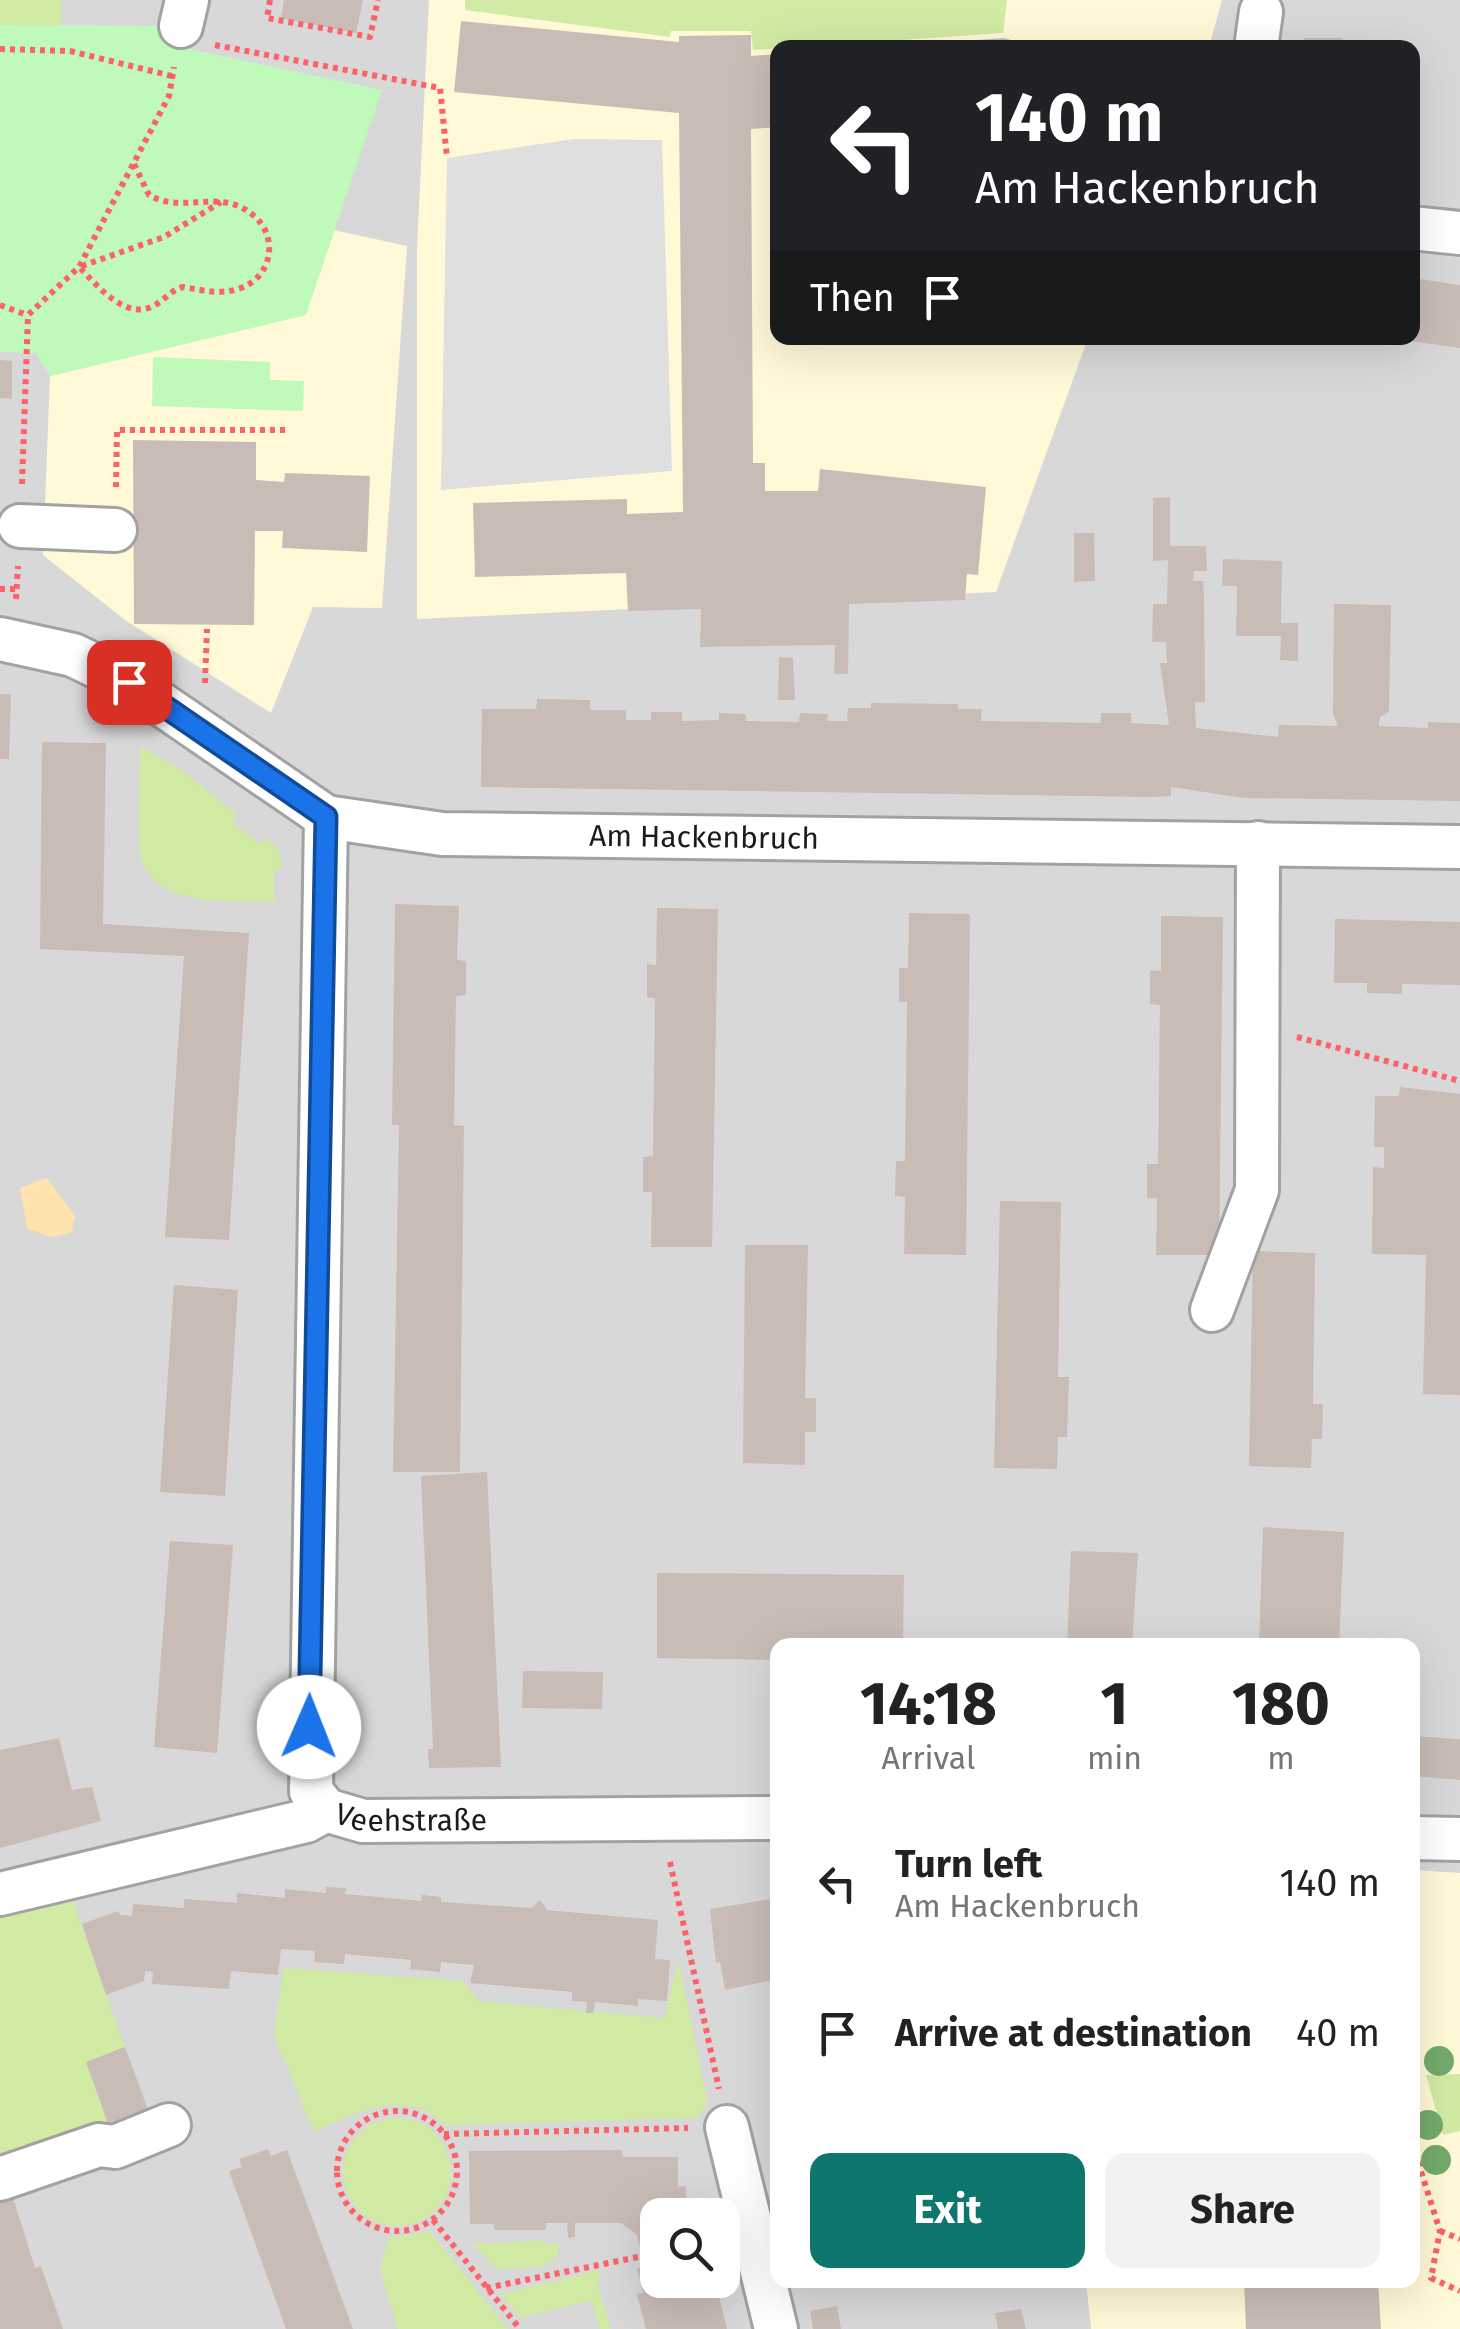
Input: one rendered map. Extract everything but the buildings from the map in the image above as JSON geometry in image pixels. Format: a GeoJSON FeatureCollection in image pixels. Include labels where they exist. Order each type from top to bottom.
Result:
{"type":"FeatureCollection","features":[{"type":"Feature","properties":{"kind":"street"},"geometry":{"type":"LineString","coordinates":[[1420,229],[1460,233]]}},
{"type":"Feature","properties":{"kind":"street"},"geometry":{"type":"LineString","coordinates":[[20,526],[115,530]]}},
{"type":"Feature","properties":{"kind":"street","name":"Am Hackenbruch"},"geometry":{"type":"LineString","coordinates":[[7,639],[73,655],[129,682],[326,817],[442,834],[1460,847]]}},
{"type":"Feature","properties":{"kind":"street"},"geometry":{"type":"LineString","coordinates":[[326,817],[308,1766],[312,1792],[326,1810]]}},
{"type":"Feature","properties":{"kind":"street"},"geometry":{"type":"LineString","coordinates":[[1212,1310],[1258,1190],[1258,843]]}},
{"type":"Feature","properties":{"kind":"street","name":"Veehstraße"},"geometry":{"type":"LineString","coordinates":[[0,1894],[306,1820],[326,1810],[363,1821],[770,1818]]}},
{"type":"Feature","properties":{"kind":"street"},"geometry":{"type":"LineString","coordinates":[[1420,1838],[1460,1839]]}},
{"type":"Feature","properties":{"kind":"street"},"geometry":{"type":"LineString","coordinates":[[0,2178],[98,2145],[114,2147],[169,2125]]}},
{"type":"Feature","properties":{"kind":"street"},"geometry":{"type":"LineString","coordinates":[[727,2127],[776,2329]]}},
{"type":"Feature","properties":{"kind":"path"},"geometry":{"type":"LineString","coordinates":[[270,0],[267,18],[370,37],[378,0]]}},
{"type":"Feature","properties":{"kind":"path"},"geometry":{"type":"LineString","coordinates":[[7,639],[16,589],[28,315],[79,268],[169,96],[182,22],[440,88],[447,158]]}},
{"type":"Feature","properties":{"kind":"path"},"geometry":{"type":"LineString","coordinates":[[0,49],[70,51],[172,76]]}},
{"type":"Feature","properties":{"kind":"path"},"geometry":{"type":"LineString","coordinates":[[79,268],[133,310],[153,307],[176,288],[207,293],[245,287],[267,262],[270,237],[254,216],[220,202],[174,206],[162,203],[149,196],[134,162]]}},
{"type":"Feature","properties":{"kind":"path"},"geometry":{"type":"LineString","coordinates":[[79,268],[164,237],[220,202]]}},
{"type":"Feature","properties":{"kind":"path"},"geometry":{"type":"LineString","coordinates":[[0,306],[28,315]]}},
{"type":"Feature","properties":{"kind":"path"},"geometry":{"type":"LineString","coordinates":[[115,530],[118,430],[288,430]]}},
{"type":"Feature","properties":{"kind":"path"},"geometry":{"type":"LineString","coordinates":[[0,589],[16,589]]}},
{"type":"Feature","properties":{"kind":"path"},"geometry":{"type":"LineString","coordinates":[[1257,1027],[1460,1081]]}},
{"type":"Feature","properties":{"kind":"path"},"geometry":{"type":"LineString","coordinates":[[444,2134],[727,2127],[661,1816]]}},
{"type":"Feature","properties":{"kind":"path"},"geometry":{"type":"LineString","coordinates":[[380,2113],[422,2116],[444,2134],[456,2158],[456,2186],[433,2220],[407,2231],[366,2223],[346,2204],[336,2164],[346,2137],[380,2113]]}},
{"type":"Feature","properties":{"kind":"path"},"geometry":{"type":"LineString","coordinates":[[1420,2168],[1440,2231],[1431,2278],[1460,2291]]}},
{"type":"Feature","properties":{"kind":"path"},"geometry":{"type":"LineString","coordinates":[[433,2220],[520,2329]]}},
{"type":"Feature","properties":{"kind":"path"},"geometry":{"type":"LineString","coordinates":[[1440,2231],[1460,2240]]}},
{"type":"Feature","properties":{"kind":"path"},"geometry":{"type":"LineString","coordinates":[[486,2288],[640,2257]]}},
{"type":"Feature","properties":{"kind":"shaded area"},"geometry":{"type":"Polygon","coordinates":[[[0,0],[1460,0],[1460,2329],[0,2329],[0,0]]]}},
{"type":"Feature","properties":{"kind":"shaded area"},"geometry":{"type":"Polygon","coordinates":[[[429,0],[1222,0],[1211,40],[770,40],[770,345],[1085,345],[996,592],[417,619],[417,248],[429,0]]]}},
{"type":"Feature","properties":{"kind":"shaded area"},"geometry":{"type":"Polygon","coordinates":[[[574,139],[662,140],[672,471],[441,490],[447,158],[574,139]]]}},
{"type":"Feature","properties":{"kind":"shaded area"},"geometry":{"type":"Polygon","coordinates":[[[334,230],[407,246],[382,608],[313,607],[271,713],[125,620],[43,555],[50,376],[305,315],[334,230]]]}},
{"type":"Feature","properties":{"kind":"shaded area"},"geometry":{"type":"Polygon","coordinates":[[[1420,1870],[1460,1873],[1460,2329],[1091,2329],[1087,2288],[1420,2288],[1420,1870]]]}},
{"type":"Feature","properties":{"kind":"green space"},"geometry":{"type":"Polygon","coordinates":[[[0,0],[61,0],[61,26],[170,26],[165,44],[0,62],[0,0]]]}},
{"type":"Feature","properties":{"kind":"green space"},"geometry":{"type":"Polygon","coordinates":[[[465,0],[1007,0],[1003,33],[900,40],[770,40],[770,49],[753,50],[751,31],[671,31],[670,37],[465,10],[465,0]]]}},
{"type":"Feature","properties":{"kind":"green space"},"geometry":{"type":"Polygon","coordinates":[[[0,25],[170,26],[166,44],[382,90],[306,315],[50,376],[36,353],[0,352],[0,25]]]}},
{"type":"Feature","properties":{"kind":"green space"},"geometry":{"type":"Polygon","coordinates":[[[153,357],[270,362],[270,380],[304,381],[303,411],[152,406],[153,357]]]}},
{"type":"Feature","properties":{"kind":"green space"},"geometry":{"type":"Polygon","coordinates":[[[140,746],[184,772],[237,814],[232,822],[260,844],[266,837],[279,851],[282,869],[274,871],[274,902],[201,899],[166,889],[153,878],[143,864],[139,842],[140,746]]]}},
{"type":"Feature","properties":{"kind":"green space"},"geometry":{"type":"Polygon","coordinates":[[[72,1898],[125,2047],[87,2062],[110,2129],[0,2166],[0,1916],[72,1898]]]}},
{"type":"Feature","properties":{"kind":"green space"},"geometry":{"type":"Polygon","coordinates":[[[678,1960],[708,2102],[697,2118],[446,2125],[414,2107],[398,2105],[365,2111],[314,2131],[274,2036],[283,1968],[463,1981],[478,2001],[664,2018],[678,1960]]]}},
{"type":"Feature","properties":{"kind":"green space"},"geometry":{"type":"Polygon","coordinates":[[[1460,2074],[1460,2131],[1443,2135],[1426,2075],[1460,2074]]]}},
{"type":"Feature","properties":{"kind":"green space"},"geometry":{"type":"Polygon","coordinates":[[[397,2118],[418,2122],[435,2134],[447,2151],[451,2172],[447,2193],[435,2210],[418,2222],[397,2226],[376,2222],[359,2210],[347,2193],[343,2172],[347,2151],[359,2134],[376,2122],[397,2118]]]}},
{"type":"Feature","properties":{"kind":"green space"},"geometry":{"type":"Polygon","coordinates":[[[430,2231],[508,2329],[398,2329],[380,2270],[388,2238],[430,2231]]]}},
{"type":"Feature","properties":{"kind":"green space"},"geometry":{"type":"Polygon","coordinates":[[[544,2240],[545,2244],[558,2244],[558,2255],[543,2267],[497,2269],[473,2244],[544,2240]]]}},
{"type":"Feature","properties":{"kind":"green space"},"geometry":{"type":"Polygon","coordinates":[[[598,2270],[601,2281],[597,2283],[611,2329],[600,2329],[592,2300],[520,2318],[501,2294],[598,2270]]]}},
{"type":"Feature","properties":{"kind":"sand"},"geometry":{"type":"Polygon","coordinates":[[[47,1178],[75,1216],[71,1233],[50,1237],[27,1228],[20,1188],[47,1178]]]}},
{"type":"Feature","properties":{"kind":"route"},"geometry":{"type":"LineString","coordinates":[[129,682],[326,817],[309,1727]]}}]}
